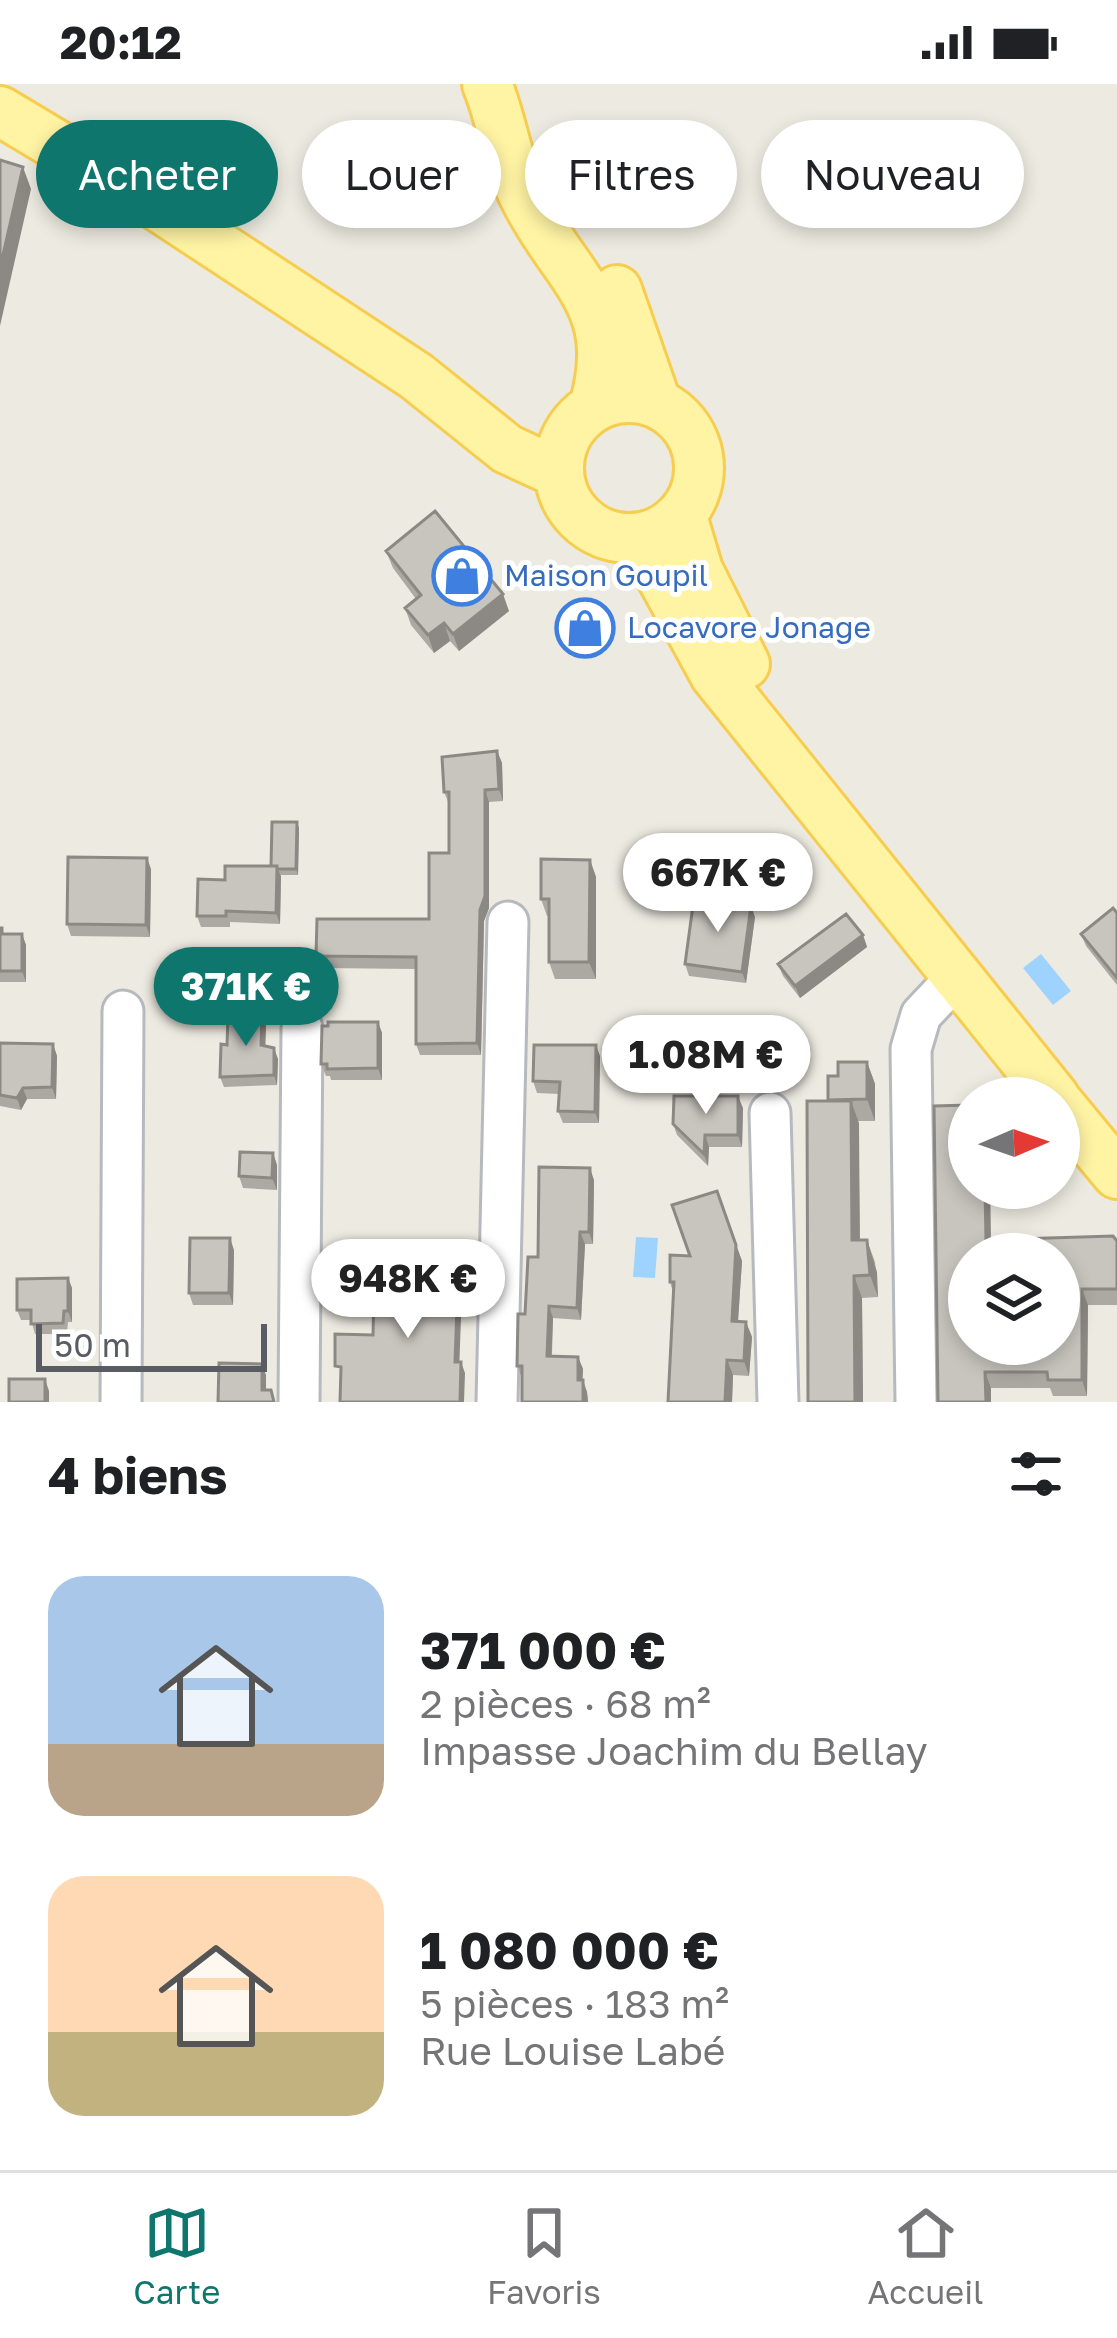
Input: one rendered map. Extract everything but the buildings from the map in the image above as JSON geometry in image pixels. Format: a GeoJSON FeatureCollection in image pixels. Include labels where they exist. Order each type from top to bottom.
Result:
{"type":"FeatureCollection","features":[{"type":"Feature","properties":{"kind":"main road"},"geometry":{"type":"LineString","coordinates":[[493,97],[617,290],[656,402],[688,428],[699,458],[697,489],[661,527],[602,533],[585,524],[563,492],[574,437],[601,381],[603,338],[587,292],[524,197],[493,97]]}},
{"type":"Feature","properties":{"kind":"main road"},"geometry":{"type":"LineString","coordinates":[[0,111],[150,201],[416,376],[513,424],[574,437]]}},
{"type":"Feature","properties":{"kind":"main road"},"geometry":{"type":"LineString","coordinates":[[574,437],[619,398],[656,402]]}},
{"type":"Feature","properties":{"kind":"main road"},"geometry":{"type":"LineString","coordinates":[[661,527],[715,675],[1037,1077]]}},
{"type":"Feature","properties":{"kind":"main road"},"geometry":{"type":"LineString","coordinates":[[1080,1129],[1117,1174]]}},
{"type":"Feature","properties":{"kind":"street"},"geometry":{"type":"LineString","coordinates":[[497,1402],[508,922]]}},
{"type":"Feature","properties":{"kind":"street"},"geometry":{"type":"LineString","coordinates":[[916,1402],[911,1048],[921,1015],[956,978]]}},
{"type":"Feature","properties":{"kind":"street"},"geometry":{"type":"LineString","coordinates":[[122,1402],[123,1011]]}},
{"type":"Feature","properties":{"kind":"street"},"geometry":{"type":"LineString","coordinates":[[299,1402],[302,1028]]}},
{"type":"Feature","properties":{"kind":"street"},"geometry":{"type":"LineString","coordinates":[[770,1113],[778,1402]]}},
{"type":"Feature","properties":{"kind":"water"},"geometry":{"type":"Polygon","coordinates":[[[1041,954],[1071,991],[1053,1005],[1023,968],[1041,954]]]}},
{"type":"Feature","properties":{"kind":"water"},"geometry":{"type":"Polygon","coordinates":[[[636,1237],[658,1238],[655,1278],[633,1277],[636,1237]]]}},
{"type":"Feature","properties":{"kind":"place","name":"Maison Goupil"},"geometry":{"type":"Point","coordinates":[462,576]}},
{"type":"Feature","properties":{"kind":"place","name":"Locavore Jonage"},"geometry":{"type":"Point","coordinates":[585,628]}}]}
